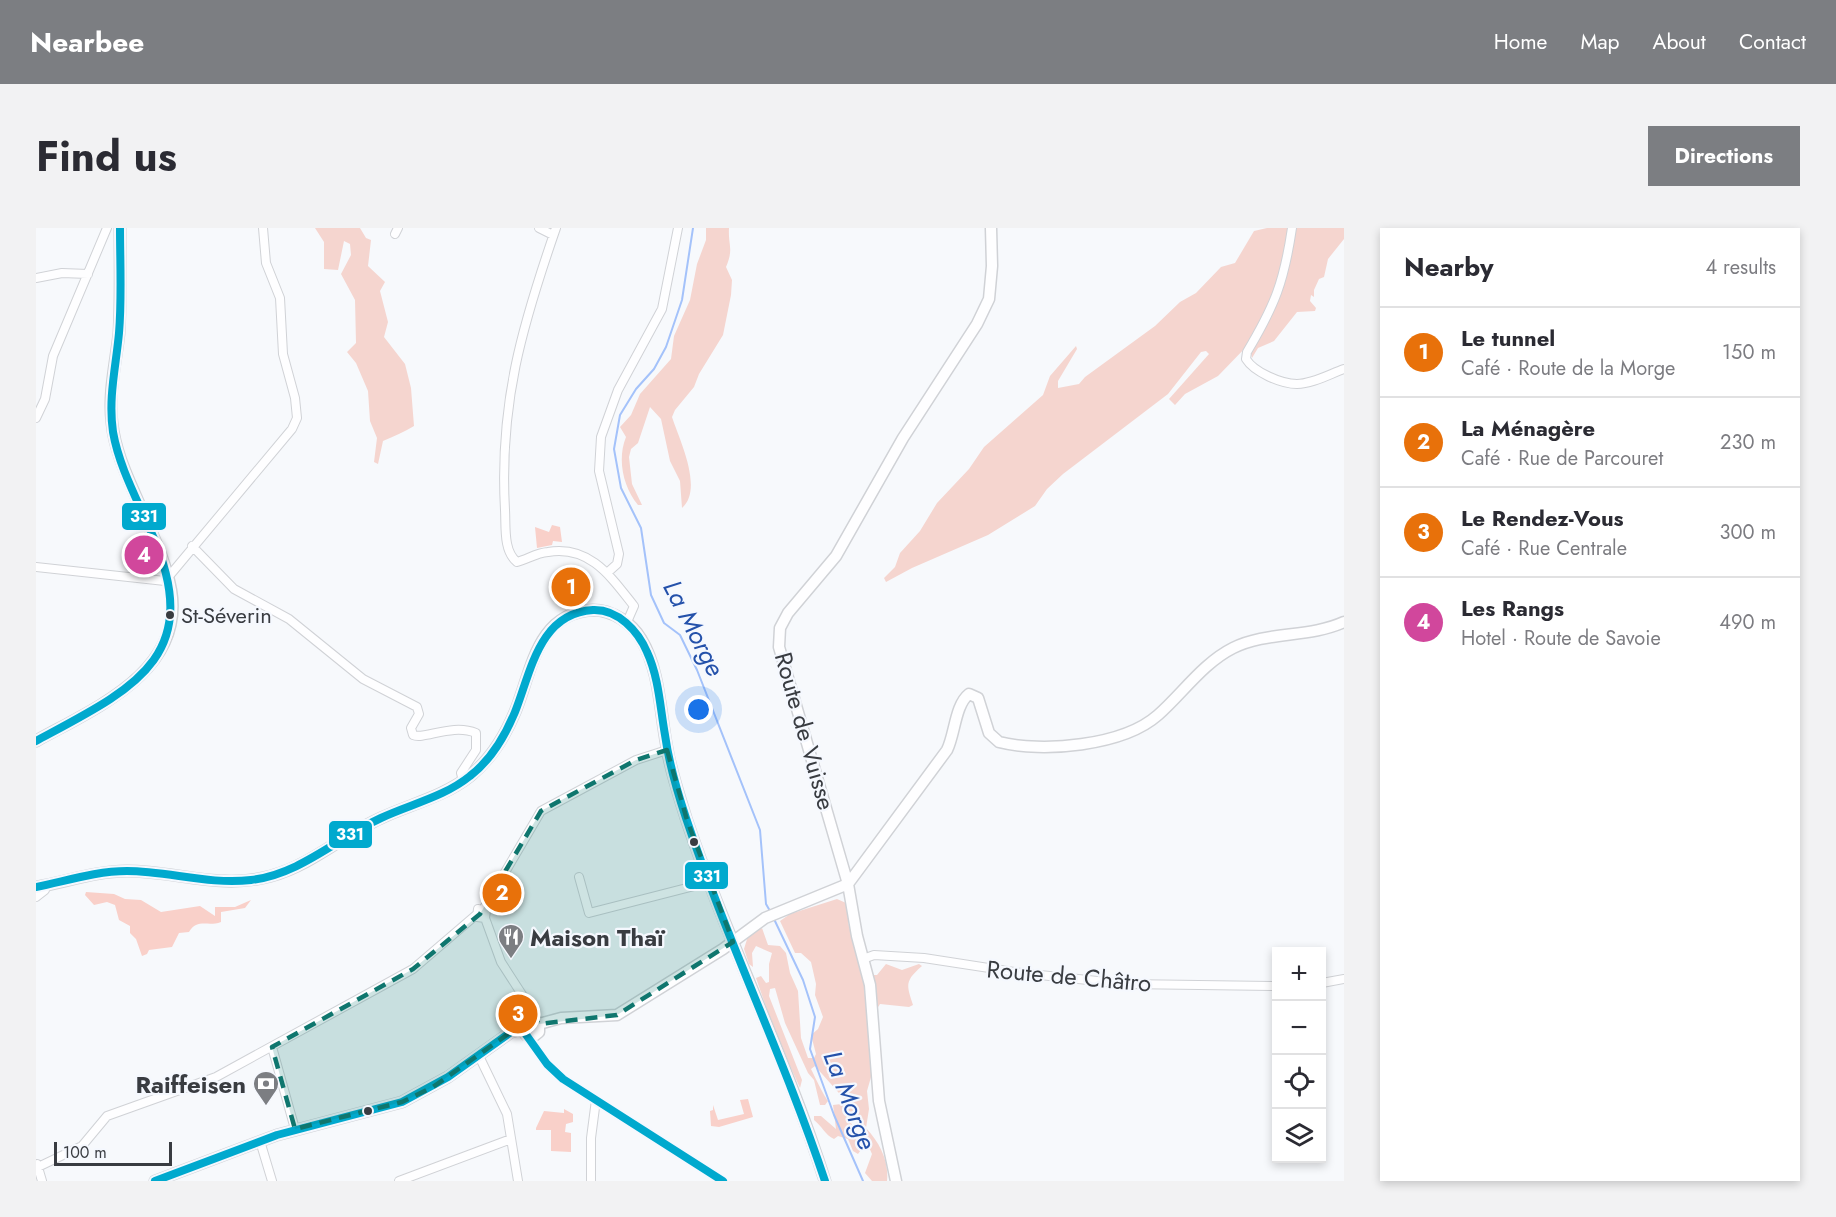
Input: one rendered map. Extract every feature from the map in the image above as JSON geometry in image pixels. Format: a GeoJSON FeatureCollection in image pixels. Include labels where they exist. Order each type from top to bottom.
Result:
{"type":"FeatureCollection","features":[{"type":"Feature","properties":{"kind":"street"},"geometry":{"type":"LineString","coordinates":[[36,418],[45,399],[53,357],[107,228]]}},
{"type":"Feature","properties":{"kind":"street"},"geometry":{"type":"LineString","coordinates":[[36,741],[112,698],[143,674],[160,648],[168,628],[172,601],[168,579],[123,464],[112,423],[119,326],[120,228]]}},
{"type":"Feature","properties":{"kind":"street"},"geometry":{"type":"LineString","coordinates":[[168,579],[192,546],[292,429],[297,418],[295,398],[283,354],[280,298],[266,263],[263,228]]}},
{"type":"Feature","properties":{"kind":"street"},"geometry":{"type":"LineString","coordinates":[[539,228],[554,232],[518,347],[505,424],[502,460],[508,549],[517,562],[534,554],[562,551],[595,563],[607,573],[634,606],[627,622]]}},
{"type":"Feature","properties":{"kind":"street"},"geometry":{"type":"LineString","coordinates":[[607,573],[617,564],[619,554],[599,471],[601,437],[618,390],[662,309],[678,228]]}},
{"type":"Feature","properties":{"kind":"street","name":"Route de Vuisse"},"geometry":{"type":"LineString","coordinates":[[896,1181],[879,1101],[873,1003],[848,884],[779,647],[780,628],[788,613],[836,556],[903,438],[977,324],[989,299],[992,266],[991,228]]}},
{"type":"Feature","properties":{"kind":"street"},"geometry":{"type":"LineString","coordinates":[[1292,228],[1286,272],[1278,296],[1247,352],[1246,359],[1256,369],[1271,377],[1298,384],[1344,369]]}},
{"type":"Feature","properties":{"kind":"street"},"geometry":{"type":"LineString","coordinates":[[36,278],[52,274],[88,274]]}},
{"type":"Feature","properties":{"kind":"street"},"geometry":{"type":"LineString","coordinates":[[192,546],[234,589],[289,619],[363,679],[417,707],[419,714],[411,728],[413,735],[421,737],[443,729],[476,733],[476,750],[461,773],[463,781]]}},
{"type":"Feature","properties":{"kind":"street"},"geometry":{"type":"LineString","coordinates":[[36,567],[135,579],[168,579]]}},
{"type":"Feature","properties":{"kind":"street"},"geometry":{"type":"LineString","coordinates":[[41,886],[124,871],[209,882],[232,882],[268,877],[295,868],[372,822],[441,794],[463,781],[484,762],[504,735],[518,705],[537,649],[551,627],[563,618],[589,610],[610,614],[627,622],[641,639],[650,660],[667,750],[687,820],[733,942],[801,1110],[825,1181]]}},
{"type":"Feature","properties":{"kind":"street"},"geometry":{"type":"LineString","coordinates":[[723,1181],[596,1101],[555,1072],[524,1032],[524,1022],[537,1025],[561,1018],[617,1015],[733,942],[765,918],[848,884],[947,750],[954,736],[963,699],[969,694],[978,698],[989,732],[999,742],[1048,747],[1084,744],[1120,734],[1153,719],[1218,657],[1242,644],[1326,628],[1344,622]]}},
{"type":"Feature","properties":{"kind":"street"},"geometry":{"type":"LineString","coordinates":[[42,1181],[37,1165],[82,1146],[107,1116],[187,1089],[272,1047],[413,969],[476,915],[478,909],[483,908],[541,811],[636,760],[667,750]]}},
{"type":"Feature","properties":{"kind":"street"},"geometry":{"type":"LineString","coordinates":[[579,877],[586,910],[589,913],[710,882]]}},
{"type":"Feature","properties":{"kind":"street"},"geometry":{"type":"LineString","coordinates":[[36,897],[45,890],[41,886]]}},
{"type":"Feature","properties":{"kind":"street"},"geometry":{"type":"LineString","coordinates":[[483,908],[487,913],[485,918],[501,962],[530,1007],[537,1025],[541,1055]]}},
{"type":"Feature","properties":{"kind":"street"},"geometry":{"type":"LineString","coordinates":[[476,915],[480,919],[485,918]]}},
{"type":"Feature","properties":{"kind":"street","name":"Route de Châtro"},"geometry":{"type":"LineString","coordinates":[[863,959],[874,955],[924,958],[1022,973],[1126,984],[1272,986]]}},
{"type":"Feature","properties":{"kind":"street"},"geometry":{"type":"LineString","coordinates":[[1326,982],[1344,979]]}},
{"type":"Feature","properties":{"kind":"street"},"geometry":{"type":"LineString","coordinates":[[161,1180],[295,1129],[402,1102],[433,1087],[511,1032],[524,1032],[534,1036],[537,1025]]}},
{"type":"Feature","properties":{"kind":"street"},"geometry":{"type":"LineString","coordinates":[[272,1047],[295,1129]]}},
{"type":"Feature","properties":{"kind":"street"},"geometry":{"type":"LineString","coordinates":[[479,1056],[504,1106],[518,1181]]}},
{"type":"Feature","properties":{"kind":"street"},"geometry":{"type":"LineString","coordinates":[[591,1181],[591,1138],[596,1101]]}},
{"type":"Feature","properties":{"kind":"street"},"geometry":{"type":"LineString","coordinates":[[399,1181],[511,1139]]}},
{"type":"Feature","properties":{"kind":"street"},"geometry":{"type":"LineString","coordinates":[[260,1141],[272,1181]]}},
{"type":"Feature","properties":{"kind":"highlighted area"},"geometry":{"type":"Polygon","coordinates":[[[667,750],[687,820],[733,942],[617,1015],[539,1024],[520,996],[522,1029],[511,1032],[433,1087],[402,1102],[295,1129],[272,1047],[413,969],[480,914],[541,811],[636,760],[667,750]]]}},
{"type":"Feature","properties":{"kind":"shaded area"},"geometry":{"type":"Polygon","coordinates":[[[315,228],[360,228],[366,238],[371,240],[368,266],[385,282],[380,291],[388,322],[384,337],[405,364],[411,388],[414,426],[383,441],[378,464],[374,462],[377,438],[370,421],[368,391],[356,363],[347,352],[356,343],[355,300],[341,274],[351,255],[350,244],[344,241],[338,270],[324,269],[324,242],[315,228]]]}},
{"type":"Feature","properties":{"kind":"shaded area"},"geometry":{"type":"Polygon","coordinates":[[[706,228],[729,228],[730,251],[726,267],[732,280],[723,335],[699,374],[694,387],[672,417],[688,464],[691,489],[688,500],[682,508],[680,481],[670,461],[661,419],[650,407],[638,443],[631,449],[629,457],[632,484],[642,505],[638,505],[625,481],[622,454],[626,437],[620,427],[631,415],[640,394],[671,359],[674,336],[690,300],[697,264],[706,240],[706,228]]]}},
{"type":"Feature","properties":{"kind":"shaded area"},"geometry":{"type":"Polygon","coordinates":[[[1267,228],[1344,228],[1344,239],[1328,259],[1324,277],[1319,279],[1314,290],[1314,297],[1311,295],[1310,301],[1316,308],[1315,311],[1297,312],[1274,341],[1258,348],[1252,358],[1249,344],[1218,376],[1185,394],[1175,405],[1169,399],[1209,354],[1206,351],[1201,352],[1168,394],[1063,474],[1047,489],[1035,506],[988,535],[912,568],[886,582],[884,578],[895,567],[900,553],[920,531],[937,503],[969,469],[984,447],[1043,395],[1050,376],[1076,346],[1077,349],[1058,381],[1058,388],[1079,384],[1085,377],[1155,326],[1180,302],[1196,293],[1221,267],[1235,263],[1254,231],[1267,228]]]}},
{"type":"Feature","properties":{"kind":"shaded area"},"geometry":{"type":"Polygon","coordinates":[[[552,525],[560,527],[562,542],[553,541],[552,545],[537,548],[535,527],[549,532],[552,525]]]}},
{"type":"Feature","properties":{"kind":"shaded area"},"geometry":{"type":"Polygon","coordinates":[[[86,892],[114,894],[125,899],[141,900],[161,912],[200,906],[215,916],[215,907],[235,907],[251,900],[245,908],[221,912],[221,922],[196,925],[189,932],[179,933],[172,947],[149,950],[142,956],[136,939],[130,933],[130,926],[119,920],[115,905],[107,902],[94,905],[85,895],[86,892]]]}},
{"type":"Feature","properties":{"kind":"shaded area"},"geometry":{"type":"Polygon","coordinates":[[[837,899],[846,903],[849,927],[873,975],[877,975],[886,964],[902,970],[919,964],[922,966],[912,975],[908,983],[913,1005],[909,1007],[880,1004],[870,1020],[869,1051],[873,1070],[867,1091],[869,1109],[866,1128],[882,1153],[887,1166],[887,1181],[872,1181],[865,1173],[872,1154],[858,1123],[854,1121],[851,1123],[863,1147],[858,1154],[853,1151],[848,1139],[838,1136],[834,1139],[814,1120],[814,1116],[821,1116],[836,1129],[833,1105],[841,1104],[846,1108],[846,1101],[815,1066],[811,1069],[828,1101],[825,1105],[820,1105],[814,1080],[808,1073],[785,1023],[775,988],[770,989],[769,996],[802,1080],[800,1088],[774,1030],[756,978],[761,976],[766,983],[769,982],[769,964],[772,953],[756,946],[752,953],[753,967],[749,964],[744,949],[748,936],[762,928],[768,945],[780,946],[786,953],[790,973],[798,991],[801,1038],[808,1058],[814,1058],[816,1054],[811,1035],[818,1029],[823,1017],[815,995],[816,984],[811,962],[801,953],[795,953],[780,921],[790,914],[837,899]]]}},
{"type":"Feature","properties":{"kind":"shaded area"},"geometry":{"type":"Polygon","coordinates":[[[748,1099],[753,1117],[719,1127],[711,1126],[710,1111],[713,1110],[713,1105],[718,1120],[744,1114],[740,1100],[748,1099]]]}},
{"type":"Feature","properties":{"kind":"shaded area"},"geometry":{"type":"Polygon","coordinates":[[[564,1109],[573,1114],[573,1122],[566,1124],[565,1132],[571,1133],[571,1152],[551,1151],[551,1130],[536,1130],[536,1128],[544,1111],[564,1113],[564,1109]]]}},
{"type":"Feature","properties":{"kind":"waterway","name":"La Morge"},"geometry":{"type":"LineString","coordinates":[[693,228],[682,300],[666,347],[654,369],[636,389],[620,415],[614,449],[621,488],[641,528],[651,595],[664,623],[680,635],[697,670],[760,830],[766,904],[770,911]]}},
{"type":"Feature","properties":{"kind":"waterway","name":"La Morge"},"geometry":{"type":"LineString","coordinates":[[774,919],[803,980],[815,1017],[810,1049],[834,1115],[863,1181]]}},
{"type":"Feature","properties":{"kind":"transit line","name":"331"},"geometry":{"type":"LineString","coordinates":[[36,741],[103,704],[130,685],[151,664],[165,640],[170,611],[166,576],[152,534],[124,471],[113,432],[112,394],[120,307],[120,228]]}},
{"type":"Feature","properties":{"kind":"transit line","name":"331"},"geometry":{"type":"LineString","coordinates":[[36,887],[115,871],[158,873],[220,881],[251,880],[286,871],[303,863],[365,826],[438,795],[478,770],[497,747],[507,730],[532,663],[549,633],[560,622],[575,614],[593,610],[611,613],[633,629],[651,662],[657,682],[671,767],[686,818],[825,1181]]}},
{"type":"Feature","properties":{"kind":"transit line","name":"331"},"geometry":{"type":"LineString","coordinates":[[522,1029],[547,1064],[563,1079],[723,1181]]}},
{"type":"Feature","properties":{"kind":"transit line","name":"331"},"geometry":{"type":"LineString","coordinates":[[155,1181],[277,1135],[402,1102],[448,1077],[511,1032],[522,1029]]}},
{"type":"Feature","properties":{"kind":"place","name":"Les Rangs"},"geometry":{"type":"Point","coordinates":[144,555]}},
{"type":"Feature","properties":{"kind":"place","name":"Le tunnel"},"geometry":{"type":"Point","coordinates":[571,587]}},
{"type":"Feature","properties":{"kind":"place","name":"St-Séverin"},"geometry":{"type":"Point","coordinates":[170,615]}},
{"type":"Feature","properties":{"kind":"place","name":"La Ménagère"},"geometry":{"type":"Point","coordinates":[502,893]}},
{"type":"Feature","properties":{"kind":"place","name":"Maison Thaï"},"geometry":{"type":"Point","coordinates":[511,960]}},
{"type":"Feature","properties":{"kind":"place","name":"Le Rendez-Vous"},"geometry":{"type":"Point","coordinates":[518,1014]}},
{"type":"Feature","properties":{"kind":"place","name":"Raiffeisen"},"geometry":{"type":"Point","coordinates":[266,1107]}}]}
